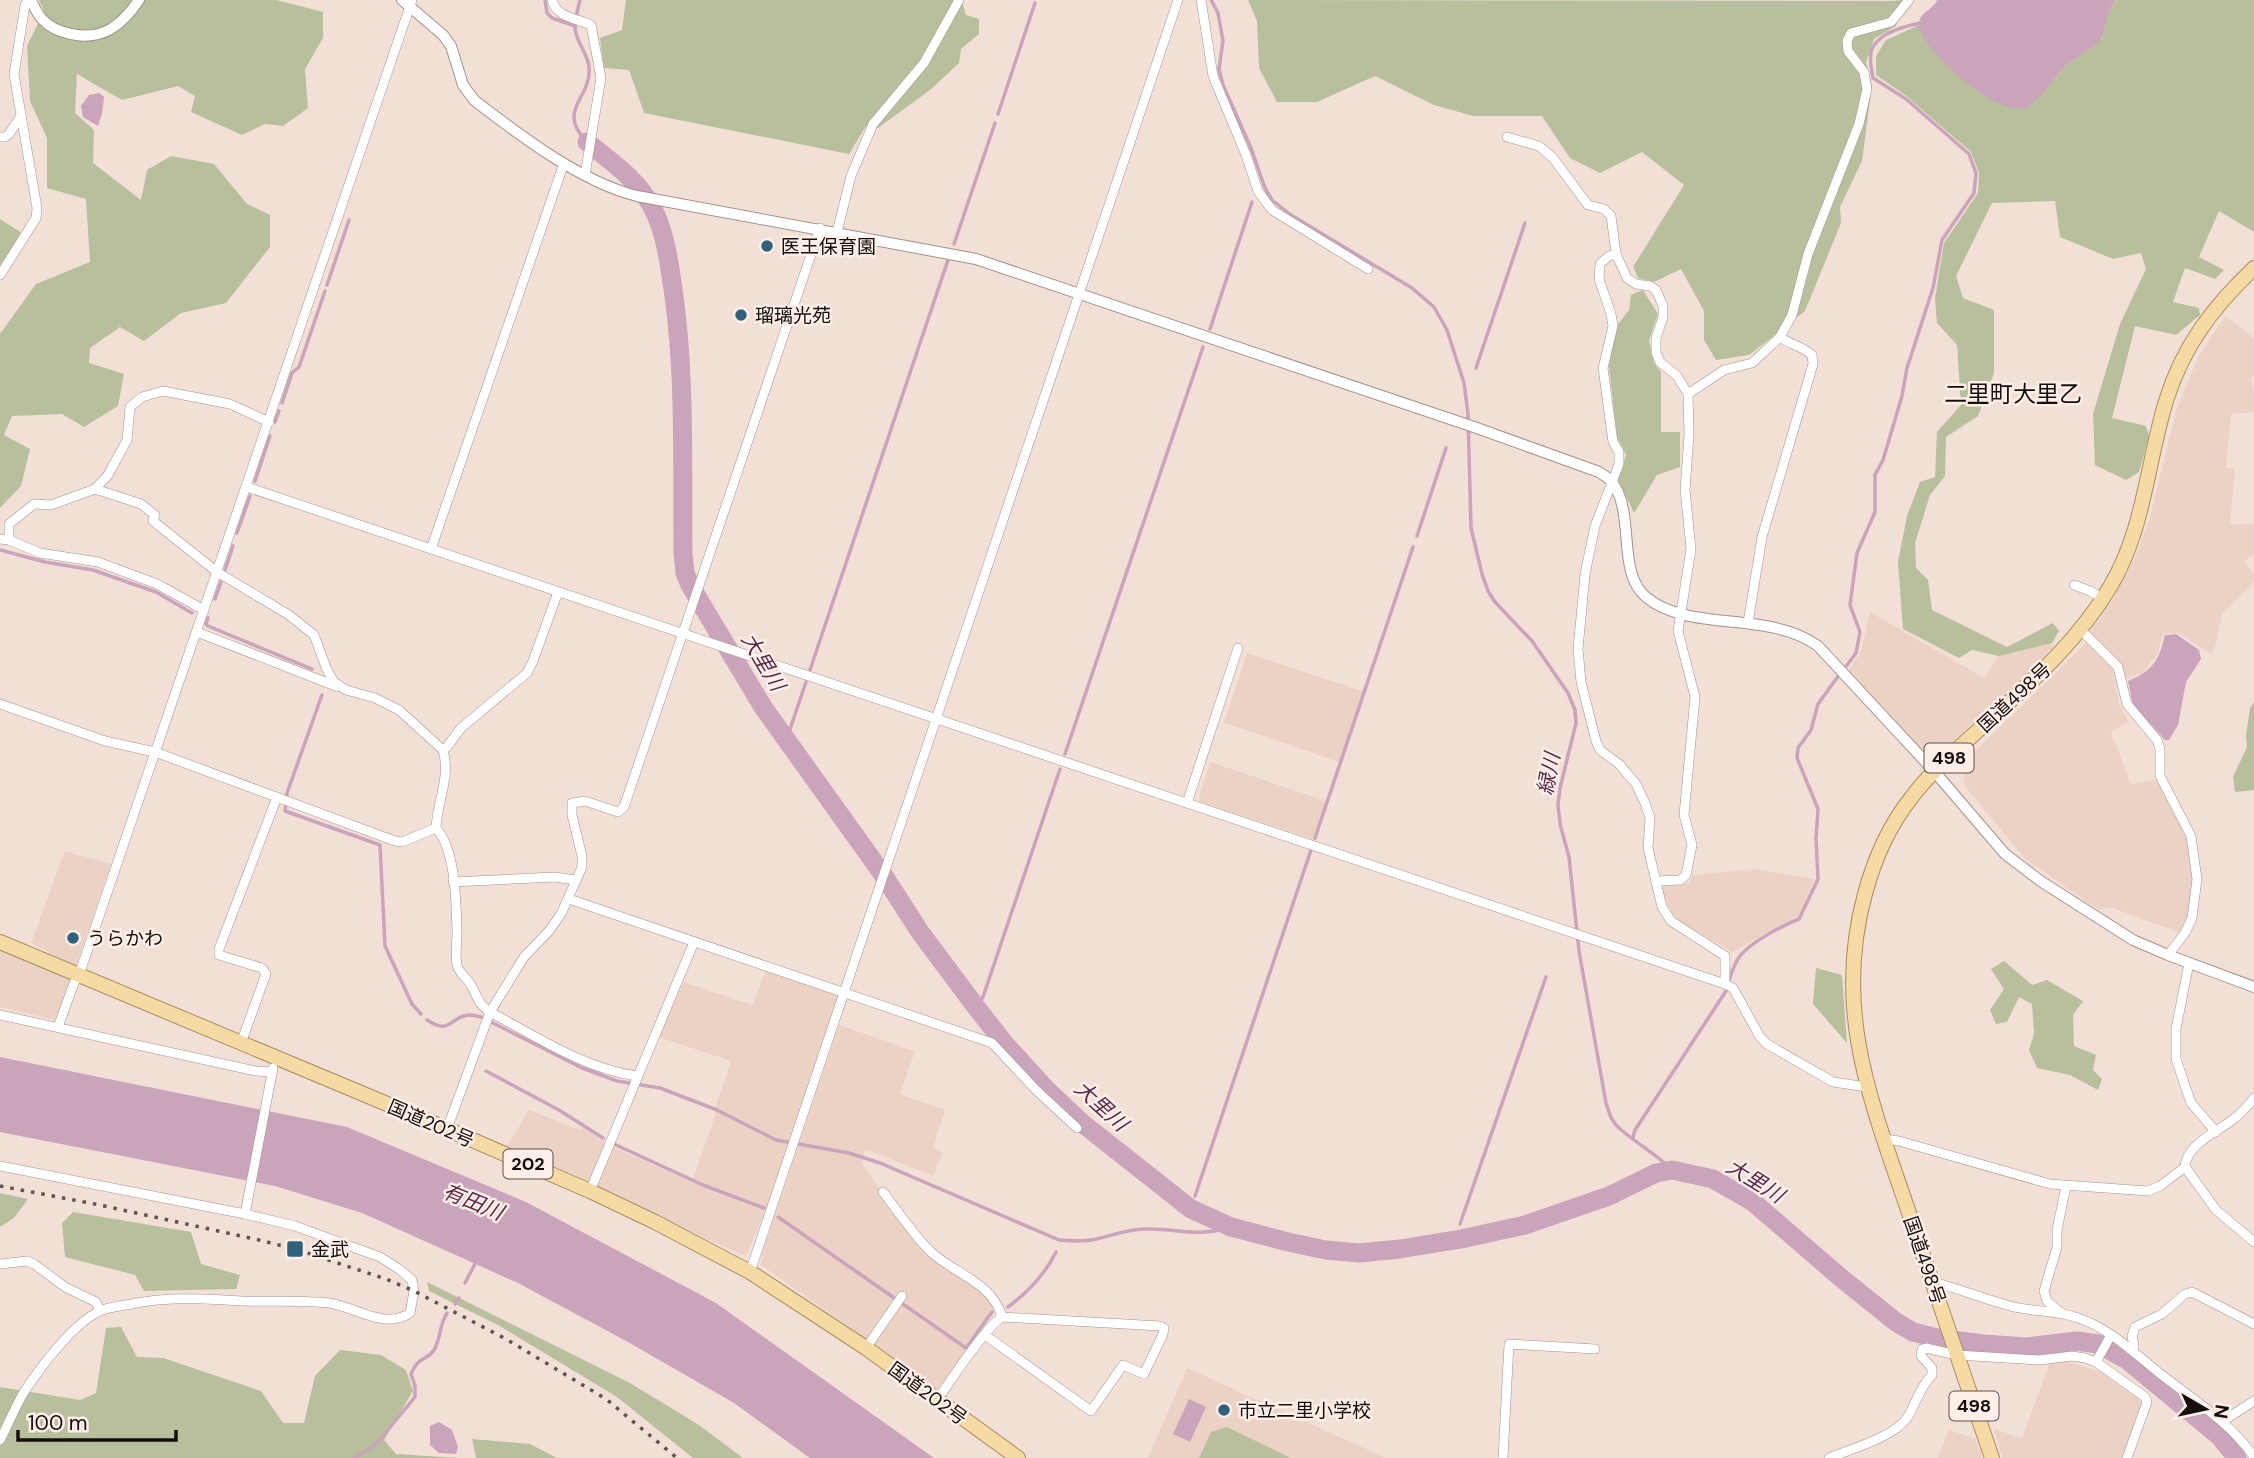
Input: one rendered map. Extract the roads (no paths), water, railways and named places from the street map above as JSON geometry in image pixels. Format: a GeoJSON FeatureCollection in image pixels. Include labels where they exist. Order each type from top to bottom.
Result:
{"type":"FeatureCollection","features":[{"type":"Feature","properties":{"kind":"highway","name":"国道498号"},"geometry":{"type":"LineString","coordinates":[[1992,1458],[1867,1087],[1853,1013],[1851,976],[1861,907],[1881,849],[1911,798],[1934,771],[2046,668],[2080,629],[2110,587],[2129,548],[2167,398],[2188,349],[2208,317],[2254,268]]}},
{"type":"Feature","properties":{"kind":"highway","name":"国道202号"},"geometry":{"type":"LineString","coordinates":[[0,942],[241,1043],[274,1065],[447,1129],[655,1222],[750,1272],[866,1348],[1018,1458]]}},
{"type":"Feature","properties":{"kind":"street"},"geometry":{"type":"LineString","coordinates":[[0,275],[36,218],[37,208],[14,65],[25,5],[29,0],[43,20],[61,32],[93,36],[120,23],[139,0]]}},
{"type":"Feature","properties":{"kind":"street"},"geometry":{"type":"LineString","coordinates":[[552,0],[560,14],[591,25],[601,78],[585,175]]}},
{"type":"Feature","properties":{"kind":"street"},"geometry":{"type":"LineString","coordinates":[[837,232],[851,176],[873,124],[924,63],[959,0]]}},
{"type":"Feature","properties":{"kind":"street"},"geometry":{"type":"LineString","coordinates":[[750,1272],[1178,0]]}},
{"type":"Feature","properties":{"kind":"street"},"geometry":{"type":"LineString","coordinates":[[1201,0],[1213,76],[1258,191],[1272,210],[1368,269]]}},
{"type":"Feature","properties":{"kind":"street"},"geometry":{"type":"LineString","coordinates":[[1688,394],[1724,370],[1752,363],[1780,337],[1792,315],[1808,254],[1859,124],[1867,89],[1864,72],[1848,51],[1847,41],[1851,33],[1891,22],[1909,0]]}},
{"type":"Feature","properties":{"kind":"street"},"geometry":{"type":"LineString","coordinates":[[58,1027],[79,975],[247,487],[408,2],[451,46],[463,85],[474,100],[564,163],[615,189],[637,196],[955,254],[1079,293],[1599,472],[1611,482],[1624,511],[1630,567],[1636,585],[1654,604],[1682,615],[1748,623],[1804,636],[1818,646],[1934,771],[2005,854],[2042,882],[2133,940],[2254,986]]}},
{"type":"Feature","properties":{"kind":"street"},"geometry":{"type":"LineString","coordinates":[[0,137],[9,134],[21,116]]}},
{"type":"Feature","properties":{"kind":"street"},"geometry":{"type":"LineString","coordinates":[[1507,137],[1539,146],[1553,158],[1588,205],[1604,209],[1611,216],[1616,254],[1627,278],[1636,284],[1650,286],[1656,290],[1663,306],[1663,317],[1656,338],[1656,353],[1660,362],[1677,376],[1688,394],[1689,435],[1685,489],[1691,549],[1678,631],[1695,697],[1684,815],[1692,845],[1686,874],[1680,880],[1657,881]]}},
{"type":"Feature","properties":{"kind":"street"},"geometry":{"type":"LineString","coordinates":[[431,549],[564,163]]}},
{"type":"Feature","properties":{"kind":"street"},"geometry":{"type":"LineString","coordinates":[[447,1129],[488,1018],[524,957],[549,931],[569,899],[582,867],[572,803],[585,802],[618,812],[624,807],[820,229]]}},
{"type":"Feature","properties":{"kind":"street"},"geometry":{"type":"LineString","coordinates":[[1616,254],[1600,264],[1598,279],[1613,326],[1603,368],[1613,442],[1619,452],[1619,464],[1595,526],[1585,574],[1578,649],[1581,682],[1596,741],[1600,750],[1619,764],[1636,784],[1645,803],[1650,818],[1648,848],[1662,907],[1671,921],[1725,956],[1729,986],[1760,1037],[1767,1044],[1833,1082],[1867,1087]]}},
{"type":"Feature","properties":{"kind":"street"},"geometry":{"type":"LineString","coordinates":[[1748,623],[1762,537],[1813,364],[1812,355],[1808,351],[1780,337]]}},
{"type":"Feature","properties":{"kind":"street"},"geometry":{"type":"LineString","coordinates":[[204,610],[156,584],[98,562],[40,553],[4,540],[9,524],[34,504],[51,505],[95,489],[108,475],[127,440],[130,407],[142,397],[163,391],[230,404],[269,422]]}},
{"type":"Feature","properties":{"kind":"street"},"geometry":{"type":"LineString","coordinates":[[247,487],[1729,986]]}},
{"type":"Feature","properties":{"kind":"street"},"geometry":{"type":"LineString","coordinates":[[95,489],[141,504],[155,515],[153,521],[217,572],[289,615],[314,635],[327,670],[334,682],[346,690]]}},
{"type":"Feature","properties":{"kind":"street"},"geometry":{"type":"LineString","coordinates":[[2074,585],[2102,598]]}},
{"type":"Feature","properties":{"kind":"street"},"geometry":{"type":"LineString","coordinates":[[443,750],[461,728],[527,673],[558,592]]}},
{"type":"Feature","properties":{"kind":"street"},"geometry":{"type":"LineString","coordinates":[[2080,629],[2118,667],[2127,704],[2157,740],[2160,749],[2160,776],[2191,836],[2197,879],[2192,918],[2186,933],[2168,955]]}},
{"type":"Feature","properties":{"kind":"street"},"geometry":{"type":"LineString","coordinates":[[197,632],[346,690],[375,698],[398,710],[443,750],[445,778],[436,828]]}},
{"type":"Feature","properties":{"kind":"street"},"geometry":{"type":"LineString","coordinates":[[1187,803],[1237,648]]}},
{"type":"Feature","properties":{"kind":"street"},"geometry":{"type":"LineString","coordinates":[[0,704],[105,741],[155,752],[395,841],[402,842],[436,828]]}},
{"type":"Feature","properties":{"kind":"street"},"geometry":{"type":"LineString","coordinates":[[241,1043],[266,974],[262,968],[219,956],[219,949],[283,799]]}},
{"type":"Feature","properties":{"kind":"street"},"geometry":{"type":"LineString","coordinates":[[436,828],[445,837],[449,850],[457,964],[488,1018],[582,1060],[618,1074],[637,1076]]}},
{"type":"Feature","properties":{"kind":"street"},"geometry":{"type":"LineString","coordinates":[[453,883],[554,877],[576,880]]}},
{"type":"Feature","properties":{"kind":"street"},"geometry":{"type":"LineString","coordinates":[[569,899],[992,1042],[1036,1090],[1077,1128]]}},
{"type":"Feature","properties":{"kind":"street"},"geometry":{"type":"LineString","coordinates":[[590,1191],[694,942]]}},
{"type":"Feature","properties":{"kind":"street"},"geometry":{"type":"LineString","coordinates":[[2189,963],[2176,1029],[2176,1059],[2191,1103],[2216,1132]]}},
{"type":"Feature","properties":{"kind":"street"},"geometry":{"type":"LineString","coordinates":[[0,1015],[256,1071],[274,1065]]}},
{"type":"Feature","properties":{"kind":"street"},"geometry":{"type":"LineString","coordinates":[[245,1214],[274,1065]]}},
{"type":"Feature","properties":{"kind":"street"},"geometry":{"type":"LineString","coordinates":[[2254,1098],[2237,1116],[2195,1147],[2185,1159],[2185,1167],[2216,1210],[2254,1242]]}},
{"type":"Feature","properties":{"kind":"street"},"geometry":{"type":"LineString","coordinates":[[1884,1139],[2029,1179],[2066,1186],[2148,1191],[2160,1186],[2185,1167]]}},
{"type":"Feature","properties":{"kind":"street"},"geometry":{"type":"LineString","coordinates":[[0,1166],[295,1226],[380,1257],[412,1279],[414,1291],[410,1313],[401,1319],[375,1319],[329,1303],[193,1297],[159,1299],[100,1311],[78,1325],[23,1393],[0,1440]]}},
{"type":"Feature","properties":{"kind":"street"},"geometry":{"type":"LineString","coordinates":[[2061,1313],[2047,1301],[2044,1291],[2057,1247],[2057,1230],[2066,1186]]}},
{"type":"Feature","properties":{"kind":"street"},"geometry":{"type":"LineString","coordinates":[[883,1192],[932,1252],[995,1299],[1002,1317]]}},
{"type":"Feature","properties":{"kind":"street"},"geometry":{"type":"LineString","coordinates":[[0,1264],[27,1261],[34,1264],[65,1287],[96,1302],[100,1311]]}},
{"type":"Feature","properties":{"kind":"street"},"geometry":{"type":"LineString","coordinates":[[1933,1282],[2009,1306],[2081,1318],[2131,1349],[2223,1422],[2254,1457]]}},
{"type":"Feature","properties":{"kind":"street"},"geometry":{"type":"LineString","coordinates":[[2131,1349],[2134,1346],[2134,1327],[2162,1314],[2185,1294],[2192,1292],[2254,1324]]}},
{"type":"Feature","properties":{"kind":"street"},"geometry":{"type":"LineString","coordinates":[[866,1348],[902,1296]]}},
{"type":"Feature","properties":{"kind":"street"},"geometry":{"type":"LineString","coordinates":[[937,1400],[985,1335],[1002,1317],[1164,1328],[1144,1374],[1123,1365],[1091,1411],[985,1335]]}},
{"type":"Feature","properties":{"kind":"street"},"geometry":{"type":"LineString","coordinates":[[2096,1362],[2111,1335]]}},
{"type":"Feature","properties":{"kind":"street"},"geometry":{"type":"LineString","coordinates":[[1503,1458],[1509,1344],[1595,1349]]}},
{"type":"Feature","properties":{"kind":"street"},"geometry":{"type":"LineString","coordinates":[[1829,1458],[1896,1429],[1907,1417],[1923,1384],[1932,1375],[1932,1368],[1921,1356],[1922,1349],[2040,1360],[2072,1356],[2096,1362],[2147,1402],[2127,1458]]}},
{"type":"Feature","properties":{"kind":"street"},"geometry":{"type":"LineString","coordinates":[[2223,1422],[2254,1401]]}},
{"type":"Feature","properties":{"kind":"water"},"geometry":{"type":"Polygon","coordinates":[[[1937,0],[2116,0],[2109,10],[2100,40],[2066,66],[2034,102],[2029,106],[2017,108],[1984,95],[1965,82],[1933,51],[1923,37],[1919,21],[1937,0]]]}},
{"type":"Feature","properties":{"kind":"water"},"geometry":{"type":"Polygon","coordinates":[[[99,93],[104,97],[98,126],[83,117],[81,106],[89,95],[99,93]]]}},
{"type":"Feature","properties":{"kind":"water"},"geometry":{"type":"Polygon","coordinates":[[[2176,634],[2199,650],[2201,659],[2186,682],[2178,725],[2169,740],[2165,740],[2133,705],[2128,681],[2149,669],[2160,652],[2165,635],[2176,634]]]}},
{"type":"Feature","properties":{"kind":"water","name":"有田川"},"geometry":{"type":"Polygon","coordinates":[[[0,1057],[347,1127],[526,1202],[716,1303],[934,1458],[810,1458],[734,1403],[628,1342],[518,1283],[362,1213],[275,1186],[0,1132],[0,1057]]]}},
{"type":"Feature","properties":{"kind":"water"},"geometry":{"type":"Polygon","coordinates":[[[1189,1399],[1206,1407],[1190,1442],[1173,1434],[1189,1399]]]}},
{"type":"Feature","properties":{"kind":"water"},"geometry":{"type":"Polygon","coordinates":[[[439,1422],[452,1430],[458,1447],[456,1454],[439,1453],[430,1445],[430,1426],[439,1422]]]}},
{"type":"Feature","properties":{"kind":"waterway"},"geometry":{"type":"LineString","coordinates":[[545,0],[547,13],[552,18],[575,26]]}},
{"type":"Feature","properties":{"kind":"waterway","name":"大里川"},"geometry":{"type":"LineString","coordinates":[[580,0],[575,27],[589,67],[585,88],[574,112],[574,121],[587,142]]}},
{"type":"Feature","properties":{"kind":"waterway","name":"緑川"},"geometry":{"type":"LineString","coordinates":[[1211,0],[1218,13],[1223,41],[1219,69],[1223,85],[1272,200],[1291,215],[1412,288],[1434,307],[1447,330],[1464,383],[1468,414],[1471,528],[1482,574],[1495,602],[1532,641],[1568,693],[1575,710],[1576,723],[1558,805],[1569,857],[1579,951],[1606,1103],[1616,1125],[1672,1170]]}},
{"type":"Feature","properties":{"kind":"waterway"},"geometry":{"type":"LineString","coordinates":[[998,114],[1035,3]]}},
{"type":"Feature","properties":{"kind":"waterway"},"geometry":{"type":"LineString","coordinates":[[1844,669],[1856,653],[1860,632],[1850,605],[1857,553],[1875,512],[1875,475],[1883,460],[1902,396],[1907,368],[1933,288],[1942,240],[1974,193],[1976,173],[1969,154],[1906,99],[1873,78],[1870,56],[1875,43],[1893,31],[1921,23]]}},
{"type":"Feature","properties":{"kind":"waterway"},"geometry":{"type":"LineString","coordinates":[[954,244],[995,123]]}},
{"type":"Feature","properties":{"kind":"waterway","name":"大里川"},"geometry":{"type":"LineString","coordinates":[[587,142],[622,170],[645,195],[659,222],[667,249],[679,345],[683,553],[685,573],[690,585],[763,707],[884,876],[920,932],[1005,1044],[1082,1123],[1191,1209],[1231,1227],[1288,1242],[1359,1253],[1461,1239],[1525,1225],[1609,1196],[1656,1173],[1672,1170],[1713,1179],[1753,1202],[1840,1277],[1896,1322],[1913,1332],[1937,1338],[2026,1347],[2077,1341],[2098,1344],[2127,1360],[2219,1436],[2237,1458]]}},
{"type":"Feature","properties":{"kind":"waterway"},"geometry":{"type":"LineString","coordinates":[[1210,329],[1252,202]]}},
{"type":"Feature","properties":{"kind":"waterway"},"geometry":{"type":"LineString","coordinates":[[327,285],[349,220]]}},
{"type":"Feature","properties":{"kind":"waterway","name":"緑川"},"geometry":{"type":"LineString","coordinates":[[1476,368],[1525,223]]}},
{"type":"Feature","properties":{"kind":"waterway"},"geometry":{"type":"LineString","coordinates":[[810,670],[948,260]]}},
{"type":"Feature","properties":{"kind":"waterway"},"geometry":{"type":"LineString","coordinates":[[282,403],[292,373],[299,367],[325,291]]}},
{"type":"Feature","properties":{"kind":"waterway"},"geometry":{"type":"LineString","coordinates":[[1065,754],[1203,347]]}},
{"type":"Feature","properties":{"kind":"waterway"},"geometry":{"type":"LineString","coordinates":[[275,422],[279,411]]}},
{"type":"Feature","properties":{"kind":"waterway"},"geometry":{"type":"LineString","coordinates":[[255,481],[270,436]]}},
{"type":"Feature","properties":{"kind":"waterway"},"geometry":{"type":"LineString","coordinates":[[1417,536],[1446,448]]}},
{"type":"Feature","properties":{"kind":"waterway"},"geometry":{"type":"LineString","coordinates":[[237,533],[250,496]]}},
{"type":"Feature","properties":{"kind":"waterway"},"geometry":{"type":"LineString","coordinates":[[225,570],[233,546]]}},
{"type":"Feature","properties":{"kind":"waterway"},"geometry":{"type":"LineString","coordinates":[[1315,838],[1413,547]]}},
{"type":"Feature","properties":{"kind":"waterway"},"geometry":{"type":"LineString","coordinates":[[0,550],[45,562],[93,570],[156,592],[192,613]]}},
{"type":"Feature","properties":{"kind":"waterway"},"geometry":{"type":"LineString","coordinates":[[215,599],[221,582]]}},
{"type":"Feature","properties":{"kind":"waterway"},"geometry":{"type":"LineString","coordinates":[[208,618],[208,626],[312,669]]}},
{"type":"Feature","properties":{"kind":"waterway"},"geometry":{"type":"LineString","coordinates":[[1633,1137],[1726,991],[1738,959],[1757,941],[1799,919],[1818,879],[1818,809],[1797,758],[1798,748],[1811,730],[1818,704],[1839,675]]}},
{"type":"Feature","properties":{"kind":"waterway"},"geometry":{"type":"LineString","coordinates":[[786,741],[806,682]]}},
{"type":"Feature","properties":{"kind":"waterway"},"geometry":{"type":"LineString","coordinates":[[322,695],[287,793],[285,811],[380,845],[385,946],[412,1004],[421,1014]]}},
{"type":"Feature","properties":{"kind":"waterway"},"geometry":{"type":"LineString","coordinates":[[976,1007],[983,997],[1060,769]]}},
{"type":"Feature","properties":{"kind":"waterway"},"geometry":{"type":"LineString","coordinates":[[1195,1196],[1311,850]]}},
{"type":"Feature","properties":{"kind":"waterway"},"geometry":{"type":"LineString","coordinates":[[1460,1224],[1546,977]]}},
{"type":"Feature","properties":{"kind":"waterway"},"geometry":{"type":"LineString","coordinates":[[427,1020],[446,1026],[463,1016],[481,1017],[582,1068],[617,1081],[660,1088],[717,1110],[776,1140],[849,1153],[880,1163],[1059,1240],[1092,1240],[1139,1229],[1207,1232],[1231,1227]]}},
{"type":"Feature","properties":{"kind":"waterway"},"geometry":{"type":"LineString","coordinates":[[486,1071],[559,1110],[603,1138]]}},
{"type":"Feature","properties":{"kind":"waterway"},"geometry":{"type":"LineString","coordinates":[[614,1144],[703,1185],[764,1208]]}},
{"type":"Feature","properties":{"kind":"waterway"},"geometry":{"type":"LineString","coordinates":[[778,1217],[966,1348],[992,1312]]}},
{"type":"Feature","properties":{"kind":"waterway"},"geometry":{"type":"LineString","coordinates":[[1008,1307],[1035,1282],[1056,1252]]}},
{"type":"Feature","properties":{"kind":"waterway"},"geometry":{"type":"LineString","coordinates":[[465,1283],[477,1260]]}},
{"type":"Feature","properties":{"kind":"waterway"},"geometry":{"type":"LineString","coordinates":[[455,1304],[459,1298]]}},
{"type":"Feature","properties":{"kind":"waterway"},"geometry":{"type":"LineString","coordinates":[[355,1458],[377,1443],[415,1397],[411,1374],[417,1364],[434,1350],[447,1313]]}},
{"type":"Feature","properties":{"kind":"railway"},"geometry":{"type":"LineString","coordinates":[[0,1186],[255,1239],[295,1249],[386,1279],[506,1339],[606,1399],[677,1458]]}},
{"type":"Feature","properties":{"kind":"place","name":"医王保育園"},"geometry":{"type":"Point","coordinates":[767,246]}},
{"type":"Feature","properties":{"kind":"place","name":"瑠璃光苑"},"geometry":{"type":"Point","coordinates":[741,315]}},
{"type":"Feature","properties":{"kind":"place","name":"うらかわ"},"geometry":{"type":"Point","coordinates":[73,938]}},
{"type":"Feature","properties":{"kind":"place","name":"金武"},"geometry":{"type":"Point","coordinates":[295,1249]}},
{"type":"Feature","properties":{"kind":"place","name":"市立二里小学校"},"geometry":{"type":"Point","coordinates":[1224,1410]}},
{"type":"Feature","properties":{"kind":"district","name":"二里町大里乙"},"geometry":{"type":"Point","coordinates":[2013,394]}}]}
